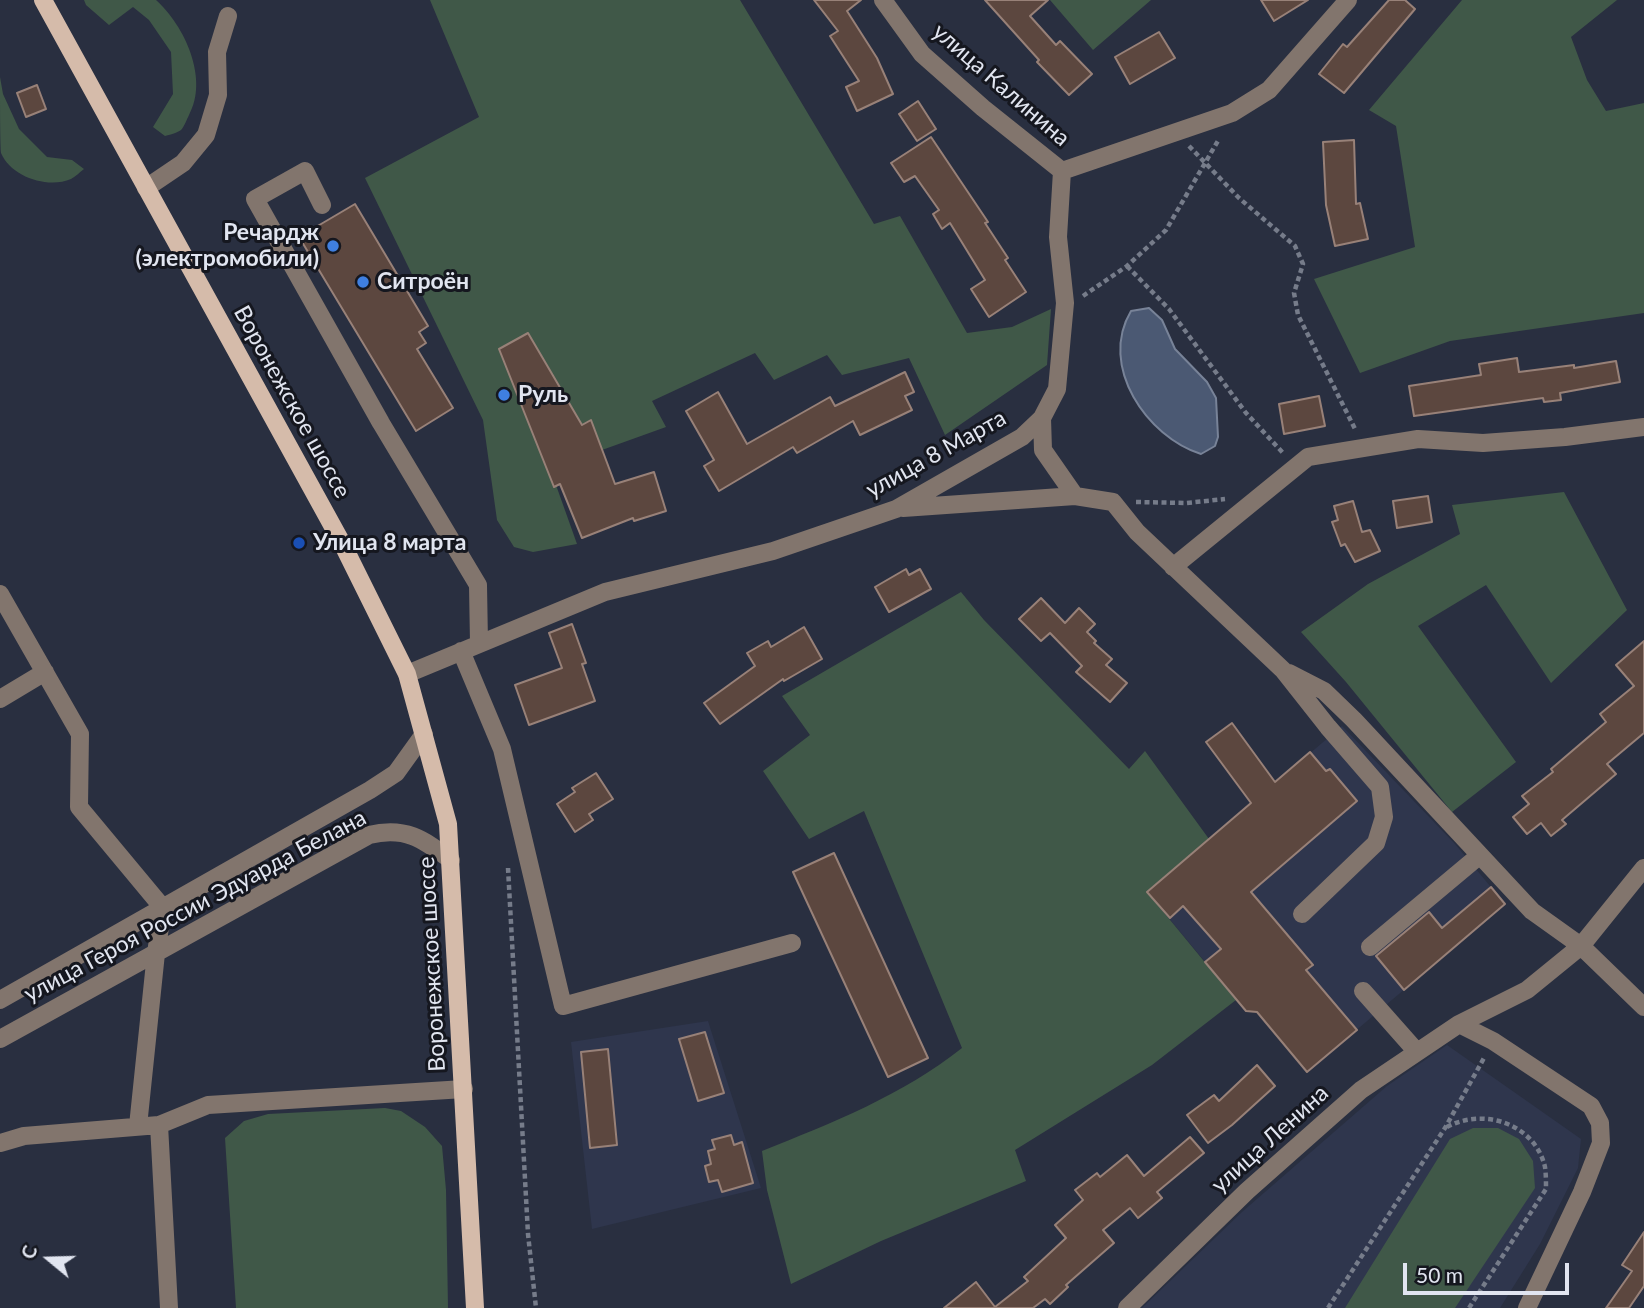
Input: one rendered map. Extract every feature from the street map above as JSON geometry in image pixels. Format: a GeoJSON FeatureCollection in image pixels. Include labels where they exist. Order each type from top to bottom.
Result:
{"type":"FeatureCollection","features":[{"type":"Feature","properties":{"kind":"main road","name":"Воронежское шоссе"},"geometry":{"type":"LineString","coordinates":[[43,0],[343,545],[407,674],[448,824],[475,1308]]}},
{"type":"Feature","properties":{"kind":"street","name":"улица Калинина"},"geometry":{"type":"LineString","coordinates":[[883,0],[922,54],[983,108],[1062,171]]}},
{"type":"Feature","properties":{"kind":"street"},"geometry":{"type":"LineString","coordinates":[[1062,171],[1232,113],[1269,90],[1348,0]]}},
{"type":"Feature","properties":{"kind":"street"},"geometry":{"type":"LineString","coordinates":[[146,188],[183,163],[206,135],[218,95],[217,51],[228,16]]}},
{"type":"Feature","properties":{"kind":"street"},"geometry":{"type":"LineString","coordinates":[[322,205],[304,171],[255,199],[381,422],[478,586],[479,643]]}},
{"type":"Feature","properties":{"kind":"street","name":"улица 8 Марта"},"geometry":{"type":"LineString","coordinates":[[407,674],[605,592],[773,551],[897,509],[1022,437],[1042,418],[1057,389],[1065,303],[1058,237],[1062,171]]}},
{"type":"Feature","properties":{"kind":"street"},"geometry":{"type":"LineString","coordinates":[[1042,418],[1042,450],[1075,496]]}},
{"type":"Feature","properties":{"kind":"street"},"geometry":{"type":"LineString","coordinates":[[1173,567],[1308,457],[1419,439],[1483,443],[1565,437],[1644,427]]}},
{"type":"Feature","properties":{"kind":"street"},"geometry":{"type":"LineString","coordinates":[[897,509],[1075,496],[1113,502],[1137,532],[1283,670],[1380,787],[1384,817],[1376,843],[1301,914]]}},
{"type":"Feature","properties":{"kind":"street"},"geometry":{"type":"LineString","coordinates":[[0,594],[80,734],[79,807],[163,908],[138,1126]]}},
{"type":"Feature","properties":{"kind":"street"},"geometry":{"type":"LineString","coordinates":[[461,651],[502,748],[563,1006],[792,943]]}},
{"type":"Feature","properties":{"kind":"street"},"geometry":{"type":"LineString","coordinates":[[1283,670],[1324,691],[1532,911],[1581,946],[1644,1007]]}},
{"type":"Feature","properties":{"kind":"street"},"geometry":{"type":"LineString","coordinates":[[0,699],[45,672]]}},
{"type":"Feature","properties":{"kind":"street","name":"улица Героя России Эдуарда Белана"},"geometry":{"type":"LineString","coordinates":[[0,1000],[370,790],[396,772],[424,734]]}},
{"type":"Feature","properties":{"kind":"street","name":"улица Героя России Эдуарда Белана"},"geometry":{"type":"LineString","coordinates":[[0,1039],[369,835],[387,831],[407,834],[425,841],[451,860]]}},
{"type":"Feature","properties":{"kind":"street"},"geometry":{"type":"LineString","coordinates":[[1370,947],[1480,855]]}},
{"type":"Feature","properties":{"kind":"street","name":"улица Ленина"},"geometry":{"type":"LineString","coordinates":[[1127,1308],[1247,1191],[1351,1099],[1459,1024],[1527,990],[1581,946],[1644,868]]}},
{"type":"Feature","properties":{"kind":"street"},"geometry":{"type":"LineString","coordinates":[[1363,991],[1417,1052]]}},
{"type":"Feature","properties":{"kind":"street"},"geometry":{"type":"LineString","coordinates":[[1459,1024],[1493,1041],[1591,1106],[1600,1123],[1601,1143],[1582,1192],[1527,1308]]}},
{"type":"Feature","properties":{"kind":"street"},"geometry":{"type":"LineString","coordinates":[[0,1143],[24,1136],[159,1125],[208,1105],[464,1089]]}},
{"type":"Feature","properties":{"kind":"street"},"geometry":{"type":"LineString","coordinates":[[159,1125],[169,1308]]}},
{"type":"Feature","properties":{"kind":"path"},"geometry":{"type":"LineString","coordinates":[[1065,303],[1089,293],[1127,266],[1166,230],[1207,162],[1232,113]]}},
{"type":"Feature","properties":{"kind":"path"},"geometry":{"type":"LineString","coordinates":[[1177,132],[1239,198],[1295,246],[1303,264],[1294,293],[1297,315],[1350,416],[1363,448]]}},
{"type":"Feature","properties":{"kind":"path"},"geometry":{"type":"LineString","coordinates":[[1127,266],[1169,309],[1246,413],[1296,467]]}},
{"type":"Feature","properties":{"kind":"path"},"geometry":{"type":"LineString","coordinates":[[1113,502],[1186,503],[1261,495]]}},
{"type":"Feature","properties":{"kind":"path"},"geometry":{"type":"LineString","coordinates":[[508,860],[528,1234],[536,1308]]}},
{"type":"Feature","properties":{"kind":"path"},"geometry":{"type":"LineString","coordinates":[[1328,1308],[1446,1128],[1493,1041]]}},
{"type":"Feature","properties":{"kind":"path"},"geometry":{"type":"LineString","coordinates":[[1446,1128],[1456,1122],[1473,1119],[1495,1119],[1506,1123],[1516,1127],[1532,1140],[1545,1166],[1546,1189],[1469,1308]]}},
{"type":"Feature","properties":{"kind":"path"},"geometry":{"type":"LineString","coordinates":[[1334,1298],[1334,1308]]}},
{"type":"Feature","properties":{"kind":"shaded area"},"geometry":{"type":"Polygon","coordinates":[[[1149,308],[1162,320],[1175,349],[1207,382],[1216,398],[1218,437],[1215,446],[1201,454],[1181,445],[1146,416],[1133,397],[1124,376],[1120,354],[1122,332],[1131,311],[1149,308]]]}},
{"type":"Feature","properties":{"kind":"shaded area"},"geometry":{"type":"Polygon","coordinates":[[[1342,726],[1455,844],[1505,904],[1307,1072],[1257,1012],[1246,1011],[1147,892],[1342,726]]]}},
{"type":"Feature","properties":{"kind":"shaded area"},"geometry":{"type":"Polygon","coordinates":[[[708,1021],[761,1188],[592,1229],[571,1042],[708,1021]]]}},
{"type":"Feature","properties":{"kind":"shaded area"},"geometry":{"type":"Polygon","coordinates":[[[1447,1045],[1581,1139],[1578,1168],[1540,1244],[1500,1308],[1142,1308],[1242,1212],[1387,1086],[1447,1045]]]}},
{"type":"Feature","properties":{"kind":"green space"},"geometry":{"type":"Polygon","coordinates":[[[84,0],[156,0],[167,11],[184,38],[195,70],[195,101],[181,130],[165,136],[153,127],[173,94],[171,52],[149,20],[133,7],[109,25],[86,5],[84,0]]]}},
{"type":"Feature","properties":{"kind":"green space"},"geometry":{"type":"Polygon","coordinates":[[[430,0],[740,0],[874,224],[900,216],[967,333],[1012,327],[1051,309],[1047,365],[945,435],[909,358],[842,375],[827,355],[774,380],[755,353],[652,401],[666,427],[551,471],[577,544],[533,552],[514,547],[497,520],[483,420],[365,178],[479,117],[430,0]]]}},
{"type":"Feature","properties":{"kind":"green space"},"geometry":{"type":"Polygon","coordinates":[[[1050,0],[1151,0],[1093,50],[1050,0]]]}},
{"type":"Feature","properties":{"kind":"green space"},"geometry":{"type":"Polygon","coordinates":[[[1462,0],[1617,0],[1571,37],[1587,80],[1606,111],[1644,103],[1644,313],[1450,341],[1360,373],[1314,279],[1415,247],[1396,126],[1369,110],[1462,0]]]}},
{"type":"Feature","properties":{"kind":"green space"},"geometry":{"type":"Polygon","coordinates":[[[0,77],[3,94],[19,129],[47,157],[72,160],[84,169],[71,179],[52,183],[31,179],[13,169],[1,153],[0,77]]]}},
{"type":"Feature","properties":{"kind":"green space"},"geometry":{"type":"Polygon","coordinates":[[[1564,492],[1627,610],[1551,683],[1486,585],[1418,626],[1516,762],[1452,812],[1346,682],[1301,632],[1368,584],[1460,534],[1452,505],[1564,492]]]}},
{"type":"Feature","properties":{"kind":"green space"},"geometry":{"type":"Polygon","coordinates":[[[961,592],[984,620],[1129,769],[1145,751],[1209,839],[1147,892],[1236,1000],[1152,1065],[1015,1150],[1026,1181],[881,1241],[791,1284],[767,1190],[762,1151],[891,1094],[962,1048],[864,811],[809,839],[763,771],[810,735],[782,696],[961,592]]]}},
{"type":"Feature","properties":{"kind":"green space"},"geometry":{"type":"Polygon","coordinates":[[[385,1108],[401,1111],[425,1127],[442,1146],[446,1190],[448,1308],[236,1308],[225,1138],[244,1121],[268,1114],[385,1108]]]}},
{"type":"Feature","properties":{"kind":"green space"},"geometry":{"type":"Polygon","coordinates":[[[1473,1128],[1498,1128],[1519,1139],[1533,1161],[1535,1188],[1455,1308],[1345,1308],[1450,1139],[1473,1128]]]}},
{"type":"Feature","properties":{"kind":"building"},"geometry":{"type":"Polygon","coordinates":[[[814,0],[861,0],[847,11],[877,58],[893,94],[857,111],[846,87],[859,81],[830,36],[838,31],[814,0]]]}},
{"type":"Feature","properties":{"kind":"building"},"geometry":{"type":"Polygon","coordinates":[[[985,0],[1048,0],[1030,16],[1056,45],[1060,41],[1092,74],[1069,95],[1037,62],[1039,60],[985,0]]]}},
{"type":"Feature","properties":{"kind":"building"},"geometry":{"type":"Polygon","coordinates":[[[1261,0],[1308,0],[1274,21],[1261,0]]]}},
{"type":"Feature","properties":{"kind":"building"},"geometry":{"type":"Polygon","coordinates":[[[1389,0],[1405,0],[1415,9],[1344,93],[1319,74],[1343,44],[1347,47],[1389,0]]]}},
{"type":"Feature","properties":{"kind":"building"},"geometry":{"type":"Polygon","coordinates":[[[1159,32],[1175,58],[1130,84],[1115,57],[1159,32]]]}},
{"type":"Feature","properties":{"kind":"building"},"geometry":{"type":"Polygon","coordinates":[[[37,85],[46,109],[26,117],[17,93],[37,85]]]}},
{"type":"Feature","properties":{"kind":"building"},"geometry":{"type":"Polygon","coordinates":[[[918,101],[936,129],[917,141],[899,114],[918,101]]]}},
{"type":"Feature","properties":{"kind":"building"},"geometry":{"type":"Polygon","coordinates":[[[931,137],[988,222],[985,223],[1008,258],[1005,260],[1026,292],[989,317],[971,289],[985,280],[950,223],[942,229],[933,214],[939,210],[915,176],[904,182],[891,163],[931,137]]]}},
{"type":"Feature","properties":{"kind":"building"},"geometry":{"type":"Polygon","coordinates":[[[1354,140],[1356,204],[1360,203],[1368,239],[1335,246],[1326,205],[1323,142],[1354,140]]]}},
{"type":"Feature","properties":{"kind":"building","name":"Ситроён"},"geometry":{"type":"Polygon","coordinates":[[[355,204],[428,326],[419,332],[426,343],[417,349],[453,408],[416,431],[299,237],[355,204]]]}},
{"type":"Feature","properties":{"kind":"building"},"geometry":{"type":"Polygon","coordinates":[[[528,333],[582,425],[591,420],[615,484],[654,472],[666,511],[634,521],[633,518],[582,538],[560,484],[554,487],[499,349],[528,333]]]}},
{"type":"Feature","properties":{"kind":"building"},"geometry":{"type":"Polygon","coordinates":[[[1517,358],[1519,372],[1574,365],[1574,368],[1616,361],[1620,382],[1560,393],[1561,400],[1544,402],[1543,398],[1414,416],[1409,386],[1481,375],[1479,364],[1517,358]]]}},
{"type":"Feature","properties":{"kind":"building"},"geometry":{"type":"Polygon","coordinates":[[[905,372],[914,392],[905,396],[912,410],[860,435],[853,421],[797,453],[793,447],[719,491],[704,466],[714,460],[686,411],[718,392],[747,444],[830,397],[835,406],[905,372]]]}},
{"type":"Feature","properties":{"kind":"building"},"geometry":{"type":"Polygon","coordinates":[[[1319,396],[1325,426],[1284,434],[1279,404],[1319,396]]]}},
{"type":"Feature","properties":{"kind":"building"},"geometry":{"type":"Polygon","coordinates":[[[1428,496],[1432,522],[1397,528],[1393,501],[1428,496]]]}},
{"type":"Feature","properties":{"kind":"building"},"geometry":{"type":"Polygon","coordinates":[[[1353,501],[1362,532],[1370,530],[1380,551],[1355,562],[1345,544],[1341,546],[1332,522],[1338,520],[1334,506],[1353,501]]]}},
{"type":"Feature","properties":{"kind":"building"},"geometry":{"type":"Polygon","coordinates":[[[906,569],[909,575],[920,569],[931,589],[889,612],[875,587],[906,569]]]}},
{"type":"Feature","properties":{"kind":"building"},"geometry":{"type":"Polygon","coordinates":[[[1041,598],[1065,623],[1079,608],[1095,624],[1087,632],[1096,641],[1094,643],[1112,659],[1106,665],[1127,683],[1110,702],[1076,672],[1082,666],[1050,633],[1041,641],[1019,619],[1041,598]]]}},
{"type":"Feature","properties":{"kind":"building"},"geometry":{"type":"Polygon","coordinates":[[[572,624],[586,663],[582,664],[595,701],[529,725],[515,685],[562,668],[549,633],[572,624]]]}},
{"type":"Feature","properties":{"kind":"building"},"geometry":{"type":"Polygon","coordinates":[[[804,627],[822,659],[784,681],[783,679],[720,724],[704,703],[755,666],[747,653],[768,641],[771,647],[804,627]]]}},
{"type":"Feature","properties":{"kind":"building"},"geometry":{"type":"Polygon","coordinates":[[[1644,641],[1644,733],[1607,764],[1616,774],[1562,820],[1566,824],[1551,836],[1541,823],[1527,834],[1513,817],[1529,804],[1522,796],[1553,772],[1551,769],[1606,722],[1600,714],[1634,686],[1616,665],[1644,641]]]}},
{"type":"Feature","properties":{"kind":"building"},"geometry":{"type":"Polygon","coordinates":[[[1232,723],[1275,782],[1310,752],[1326,771],[1330,769],[1357,801],[1251,892],[1313,965],[1306,970],[1357,1030],[1307,1072],[1257,1012],[1246,1011],[1205,962],[1221,949],[1183,906],[1170,918],[1147,892],[1251,803],[1206,742],[1232,723]]]}},
{"type":"Feature","properties":{"kind":"building"},"geometry":{"type":"Polygon","coordinates":[[[596,773],[613,799],[589,814],[593,820],[575,832],[557,804],[575,792],[572,788],[596,773]]]}},
{"type":"Feature","properties":{"kind":"building"},"geometry":{"type":"Polygon","coordinates":[[[834,853],[928,1058],[888,1077],[793,872],[834,853]]]}},
{"type":"Feature","properties":{"kind":"building"},"geometry":{"type":"Polygon","coordinates":[[[1491,887],[1505,904],[1404,990],[1376,956],[1429,912],[1442,928],[1491,887]]]}},
{"type":"Feature","properties":{"kind":"building"},"geometry":{"type":"Polygon","coordinates":[[[705,1032],[724,1093],[698,1101],[679,1039],[705,1032]]]}},
{"type":"Feature","properties":{"kind":"building"},"geometry":{"type":"Polygon","coordinates":[[[608,1049],[617,1145],[590,1148],[581,1052],[608,1049]]]}},
{"type":"Feature","properties":{"kind":"building"},"geometry":{"type":"Polygon","coordinates":[[[1257,1065],[1275,1086],[1208,1143],[1187,1115],[1214,1095],[1219,1101],[1257,1065]]]}},
{"type":"Feature","properties":{"kind":"building"},"geometry":{"type":"Polygon","coordinates":[[[731,1135],[734,1145],[742,1142],[753,1183],[722,1192],[718,1180],[709,1182],[705,1166],[711,1164],[708,1151],[715,1149],[712,1140],[731,1135]]]}},
{"type":"Feature","properties":{"kind":"building"},"geometry":{"type":"Polygon","coordinates":[[[1190,1137],[1204,1153],[1157,1192],[1162,1198],[1138,1218],[1130,1208],[1103,1230],[1114,1243],[1066,1285],[1068,1287],[1050,1304],[1045,1299],[1033,1308],[944,1308],[976,1282],[995,1307],[1028,1281],[1024,1277],[1066,1238],[1055,1225],[1083,1200],[1075,1190],[1097,1173],[1100,1177],[1127,1155],[1144,1176],[1190,1137]]]}},
{"type":"Feature","properties":{"kind":"building"},"geometry":{"type":"Polygon","coordinates":[[[1644,1232],[1644,1286],[1629,1308],[1606,1308],[1632,1271],[1622,1265],[1644,1232]]]}},
{"type":"Feature","properties":{"kind":"place","name":"Речардж (электромобили)"},"geometry":{"type":"Point","coordinates":[333,246]}},
{"type":"Feature","properties":{"kind":"place","name":"Ситроён"},"geometry":{"type":"Point","coordinates":[363,282]}},
{"type":"Feature","properties":{"kind":"place","name":"Руль"},"geometry":{"type":"Point","coordinates":[504,395]}},
{"type":"Feature","properties":{"kind":"place","name":"Улица 8 марта"},"geometry":{"type":"Point","coordinates":[299,543]}}]}
